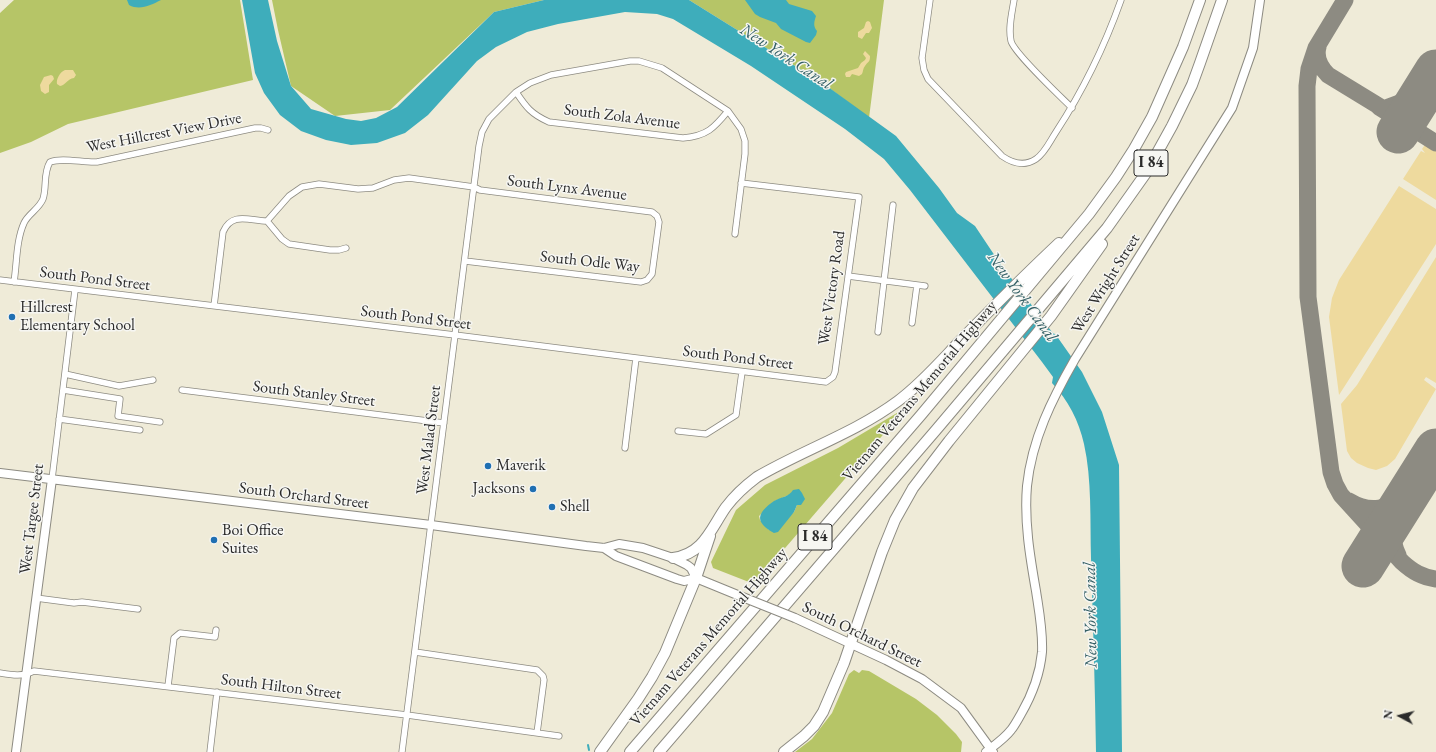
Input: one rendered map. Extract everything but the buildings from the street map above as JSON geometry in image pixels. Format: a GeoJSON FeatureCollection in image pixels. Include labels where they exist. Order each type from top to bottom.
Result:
{"type":"FeatureCollection","features":[{"type":"Feature","properties":{"kind":"highway","name":"Vietnam Veterans Memorial Highway"},"geometry":{"type":"LineString","coordinates":[[630,752],[921,415],[1089,214],[1130,155],[1152,116],[1183,47],[1200,0]]}},
{"type":"Feature","properties":{"kind":"highway","name":"I 84"},"geometry":{"type":"LineString","coordinates":[[658,752],[936,430],[1107,228],[1146,173],[1172,126],[1192,84],[1222,0]]}},
{"type":"Feature","properties":{"kind":"highway"},"geometry":{"type":"LineString","coordinates":[[784,752],[814,726],[823,712],[842,669],[894,520],[913,488],[949,441],[1051,316],[1101,245],[1146,173]]}},
{"type":"Feature","properties":{"kind":"highway"},"geometry":{"type":"LineString","coordinates":[[673,558],[690,553],[698,547],[712,531],[726,507],[746,486],[768,470],[856,427],[890,407],[920,382],[1021,279],[1089,214]]}},
{"type":"Feature","properties":{"kind":"highway"},"geometry":{"type":"LineString","coordinates":[[600,752],[652,677],[665,652],[696,578],[712,531]]}},
{"type":"Feature","properties":{"kind":"main road","name":"West Wright Street"},"geometry":{"type":"LineString","coordinates":[[990,751],[1011,730],[1026,706],[1034,689],[1042,652],[1042,635],[1028,538],[1026,512],[1030,462],[1046,414],[1057,390],[1075,359],[1232,108],[1253,48],[1260,0]]}},
{"type":"Feature","properties":{"kind":"main road","name":"South Orchard Street"},"geometry":{"type":"LineString","coordinates":[[0,473],[431,525],[604,548],[619,544],[643,548],[673,558],[691,568],[696,578]]}},
{"type":"Feature","properties":{"kind":"main road","name":"West Targee Street"},"geometry":{"type":"LineString","coordinates":[[16,752],[52,479]]}},
{"type":"Feature","properties":{"kind":"main road","name":"South Orchard Street"},"geometry":{"type":"LineString","coordinates":[[604,548],[616,556],[677,579],[684,581],[696,578],[795,618],[886,660],[922,679],[961,708],[990,751]]}},
{"type":"Feature","properties":{"kind":"street"},"geometry":{"type":"LineString","coordinates":[[930,0],[922,58],[924,70],[928,79],[1002,156],[1012,162],[1023,163],[1035,159],[1043,152],[1072,108],[1087,82],[1109,35],[1121,0]]}},
{"type":"Feature","properties":{"kind":"street"},"geometry":{"type":"LineString","coordinates":[[1014,0],[1010,29],[1012,42],[1018,53],[1072,108]]}},
{"type":"Feature","properties":{"kind":"street"},"geometry":{"type":"LineString","coordinates":[[516,92],[530,83],[551,75],[630,61],[639,61],[662,68],[728,111],[741,129],[745,141],[745,154],[735,234]]}},
{"type":"Feature","properties":{"kind":"street","name":"South Zola Avenue"},"geometry":{"type":"LineString","coordinates":[[516,92],[526,108],[538,117],[549,122],[683,138],[704,134],[714,128],[728,111]]}},
{"type":"Feature","properties":{"kind":"street","name":"West Malad Street"},"geometry":{"type":"LineString","coordinates":[[402,752],[464,261],[482,132],[489,119],[516,92]]}},
{"type":"Feature","properties":{"kind":"street","name":"West Hillcrest View Drive"},"geometry":{"type":"LineString","coordinates":[[14,282],[20,235],[24,222],[40,205],[43,197],[46,170],[50,162],[59,160],[98,162],[255,128],[268,130]]}},
{"type":"Feature","properties":{"kind":"street","name":"South Lynx Avenue"},"geometry":{"type":"LineString","coordinates":[[267,221],[290,196],[302,187],[319,184],[358,189],[373,188],[394,180],[409,178],[474,187],[480,190],[652,212],[656,216]]}},
{"type":"Feature","properties":{"kind":"street","name":"West Victory Road"},"geometry":{"type":"LineString","coordinates":[[741,183],[859,197],[835,372],[833,377],[829,380]]}},
{"type":"Feature","properties":{"kind":"street"},"geometry":{"type":"LineString","coordinates":[[878,332],[893,205]]}},
{"type":"Feature","properties":{"kind":"street","name":"South Odle Way"},"geometry":{"type":"LineString","coordinates":[[464,261],[641,282],[647,280],[652,274],[658,222],[656,216]]}},
{"type":"Feature","properties":{"kind":"street"},"geometry":{"type":"LineString","coordinates":[[214,306],[223,232],[225,226],[229,222],[239,219],[267,221],[282,239],[289,244],[330,250],[346,248]]}},
{"type":"Feature","properties":{"kind":"street"},"geometry":{"type":"LineString","coordinates":[[848,276],[925,286]]}},
{"type":"Feature","properties":{"kind":"street","name":"South Pond Street"},"geometry":{"type":"LineString","coordinates":[[0,280],[455,335],[821,382],[829,380]]}},
{"type":"Feature","properties":{"kind":"street"},"geometry":{"type":"LineString","coordinates":[[912,323],[917,285]]}},
{"type":"Feature","properties":{"kind":"street","name":"West Targee Street"},"geometry":{"type":"LineString","coordinates":[[52,479],[75,290]]}},
{"type":"Feature","properties":{"kind":"street"},"geometry":{"type":"LineString","coordinates":[[625,448],[636,358]]}},
{"type":"Feature","properties":{"kind":"street"},"geometry":{"type":"LineString","coordinates":[[678,431],[706,434],[736,415],[742,372]]}},
{"type":"Feature","properties":{"kind":"street"},"geometry":{"type":"LineString","coordinates":[[65,374],[119,386],[152,380]]}},
{"type":"Feature","properties":{"kind":"street"},"geometry":{"type":"LineString","coordinates":[[63,390],[120,399],[118,416],[160,422]]}},
{"type":"Feature","properties":{"kind":"street","name":"South Stanley Street"},"geometry":{"type":"LineString","coordinates":[[182,390],[444,423]]}},
{"type":"Feature","properties":{"kind":"street"},"geometry":{"type":"LineString","coordinates":[[59,419],[140,430]]}},
{"type":"Feature","properties":{"kind":"street"},"geometry":{"type":"LineString","coordinates":[[36,598],[138,609]]}},
{"type":"Feature","properties":{"kind":"street"},"geometry":{"type":"LineString","coordinates":[[168,686],[174,638],[180,633],[215,638],[216,630]]}},
{"type":"Feature","properties":{"kind":"street"},"geometry":{"type":"LineString","coordinates":[[415,652],[533,668],[537,670],[543,676],[544,680],[537,733]]}},
{"type":"Feature","properties":{"kind":"street","name":"South Hilton Street"},"geometry":{"type":"LineString","coordinates":[[0,673],[18,676],[34,672],[168,686],[407,715],[560,736]]}},
{"type":"Feature","properties":{"kind":"street"},"geometry":{"type":"LineString","coordinates":[[210,752],[218,692]]}},
{"type":"Feature","properties":{"kind":"green space"},"geometry":{"type":"Polygon","coordinates":[[[14,0],[240,0],[253,80],[68,124],[31,142],[0,153],[0,13],[14,0]]]}},
{"type":"Feature","properties":{"kind":"green space"},"geometry":{"type":"Polygon","coordinates":[[[272,0],[544,0],[494,12],[390,110],[335,116],[291,86],[272,0]]]}},
{"type":"Feature","properties":{"kind":"green space"},"geometry":{"type":"Polygon","coordinates":[[[689,0],[884,0],[869,118],[824,84],[689,0]]]}},
{"type":"Feature","properties":{"kind":"green space"},"geometry":{"type":"Polygon","coordinates":[[[907,407],[754,584],[713,568],[711,562],[736,510],[765,485],[838,448],[907,407]],[[791,494],[775,501],[759,516],[760,520],[769,530],[794,512],[797,505],[791,494]]]}},
{"type":"Feature","properties":{"kind":"green space"},"geometry":{"type":"Polygon","coordinates":[[[854,670],[859,673],[862,670],[869,671],[916,699],[937,715],[962,742],[961,752],[795,752],[812,739],[832,713],[849,674],[854,670]]]}},
{"type":"Feature","properties":{"kind":"sand"},"geometry":{"type":"Polygon","coordinates":[[[866,22],[870,22],[872,28],[862,39],[858,37],[858,32],[864,28],[866,22]]]}},
{"type":"Feature","properties":{"kind":"sand"},"geometry":{"type":"Polygon","coordinates":[[[865,51],[870,58],[862,74],[859,76],[852,74],[850,77],[846,77],[846,72],[858,68],[865,60],[866,58],[863,54],[865,51]]]}},
{"type":"Feature","properties":{"kind":"sand"},"geometry":{"type":"Polygon","coordinates":[[[65,70],[73,70],[76,75],[74,78],[60,86],[57,84],[58,78],[65,70]]]}},
{"type":"Feature","properties":{"kind":"sand"},"geometry":{"type":"Polygon","coordinates":[[[51,75],[54,79],[49,85],[49,92],[45,94],[41,91],[40,85],[44,77],[51,75]]]}},
{"type":"Feature","properties":{"kind":"sand"},"geometry":{"type":"Polygon","coordinates":[[[1436,136],[1436,200],[1403,179],[1421,151],[1425,153],[1422,149],[1429,139],[1432,141],[1436,136]]]}},
{"type":"Feature","properties":{"kind":"sand"},"geometry":{"type":"Polygon","coordinates":[[[1399,186],[1436,209],[1436,244],[1339,395],[1329,317],[1332,298],[1339,280],[1399,186]]]}},
{"type":"Feature","properties":{"kind":"sand"},"geometry":{"type":"Polygon","coordinates":[[[1436,257],[1436,383],[1426,377],[1424,380],[1436,389],[1395,459],[1387,466],[1376,470],[1368,468],[1357,463],[1351,458],[1347,451],[1341,404],[1357,385],[1436,257]]]}},
{"type":"Feature","properties":{"kind":"water"},"geometry":{"type":"Polygon","coordinates":[[[127,0],[161,0],[145,7],[133,7],[129,5],[127,0]]]}},
{"type":"Feature","properties":{"kind":"water","name":"New York Canal"},"geometry":{"type":"Polygon","coordinates":[[[242,0],[268,0],[277,41],[291,86],[311,109],[346,119],[361,121],[376,118],[397,107],[494,12],[544,0],[689,0],[824,84],[896,136],[939,188],[957,213],[975,226],[999,262],[1052,332],[1056,335],[1082,372],[1102,412],[1119,465],[1122,752],[1096,752],[1089,486],[1087,457],[1076,419],[1068,404],[1052,383],[1053,377],[1042,362],[910,190],[884,159],[845,129],[751,66],[673,19],[657,14],[625,12],[558,24],[527,32],[496,47],[477,61],[428,115],[405,133],[377,143],[351,145],[326,140],[301,131],[280,115],[264,93],[255,73],[242,0]]]}},
{"type":"Feature","properties":{"kind":"water"},"geometry":{"type":"Polygon","coordinates":[[[745,0],[786,0],[789,4],[812,11],[816,16],[814,24],[817,31],[816,35],[810,43],[806,42],[781,29],[776,23],[755,14],[745,0]]]}},
{"type":"Feature","properties":{"kind":"water"},"geometry":{"type":"Polygon","coordinates":[[[799,489],[805,499],[801,505],[797,505],[794,512],[778,532],[774,533],[763,525],[760,517],[761,513],[768,505],[787,496],[793,490],[799,489]]]}},
{"type":"Feature","properties":{"kind":"waterway"},"geometry":{"type":"LineString","coordinates":[[588,745],[589,750]]}},
{"type":"Feature","properties":{"kind":"taxiway"},"geometry":{"type":"LineString","coordinates":[[1345,0],[1316,48],[1309,69],[1307,86],[1308,297],[1331,472],[1341,495],[1402,562],[1418,574],[1436,579]]}},
{"type":"Feature","properties":{"kind":"taxiway"},"geometry":{"type":"LineString","coordinates":[[1318,47],[1317,55],[1319,62],[1328,75],[1382,108],[1386,108],[1421,95]]}},
{"type":"Feature","properties":{"kind":"taxiway"},"geometry":{"type":"LineString","coordinates":[[1379,107],[1436,143]]}},
{"type":"Feature","properties":{"kind":"taxiway"},"geometry":{"type":"LineString","coordinates":[[1349,501],[1365,508],[1373,509],[1387,506],[1408,494]]}},
{"type":"Feature","properties":{"kind":"taxiway"},"geometry":{"type":"LineString","coordinates":[[1398,509],[1393,538],[1398,555]]}},
{"type":"Feature","properties":{"kind":"runway"},"geometry":{"type":"LineString","coordinates":[[1398,132],[1436,71]]}},
{"type":"Feature","properties":{"kind":"runway"},"geometry":{"type":"LineString","coordinates":[[1363,566],[1436,450]]}},
{"type":"Feature","properties":{"kind":"place","name":"Hillcrest Elementary School"},"geometry":{"type":"Point","coordinates":[12,317]}},
{"type":"Feature","properties":{"kind":"place","name":"Maverik"},"geometry":{"type":"Point","coordinates":[488,466]}},
{"type":"Feature","properties":{"kind":"place","name":"Jacksons"},"geometry":{"type":"Point","coordinates":[533,489]}},
{"type":"Feature","properties":{"kind":"place","name":"Shell"},"geometry":{"type":"Point","coordinates":[552,507]}},
{"type":"Feature","properties":{"kind":"place","name":"Boi Office Suites"},"geometry":{"type":"Point","coordinates":[214,540]}}]}
